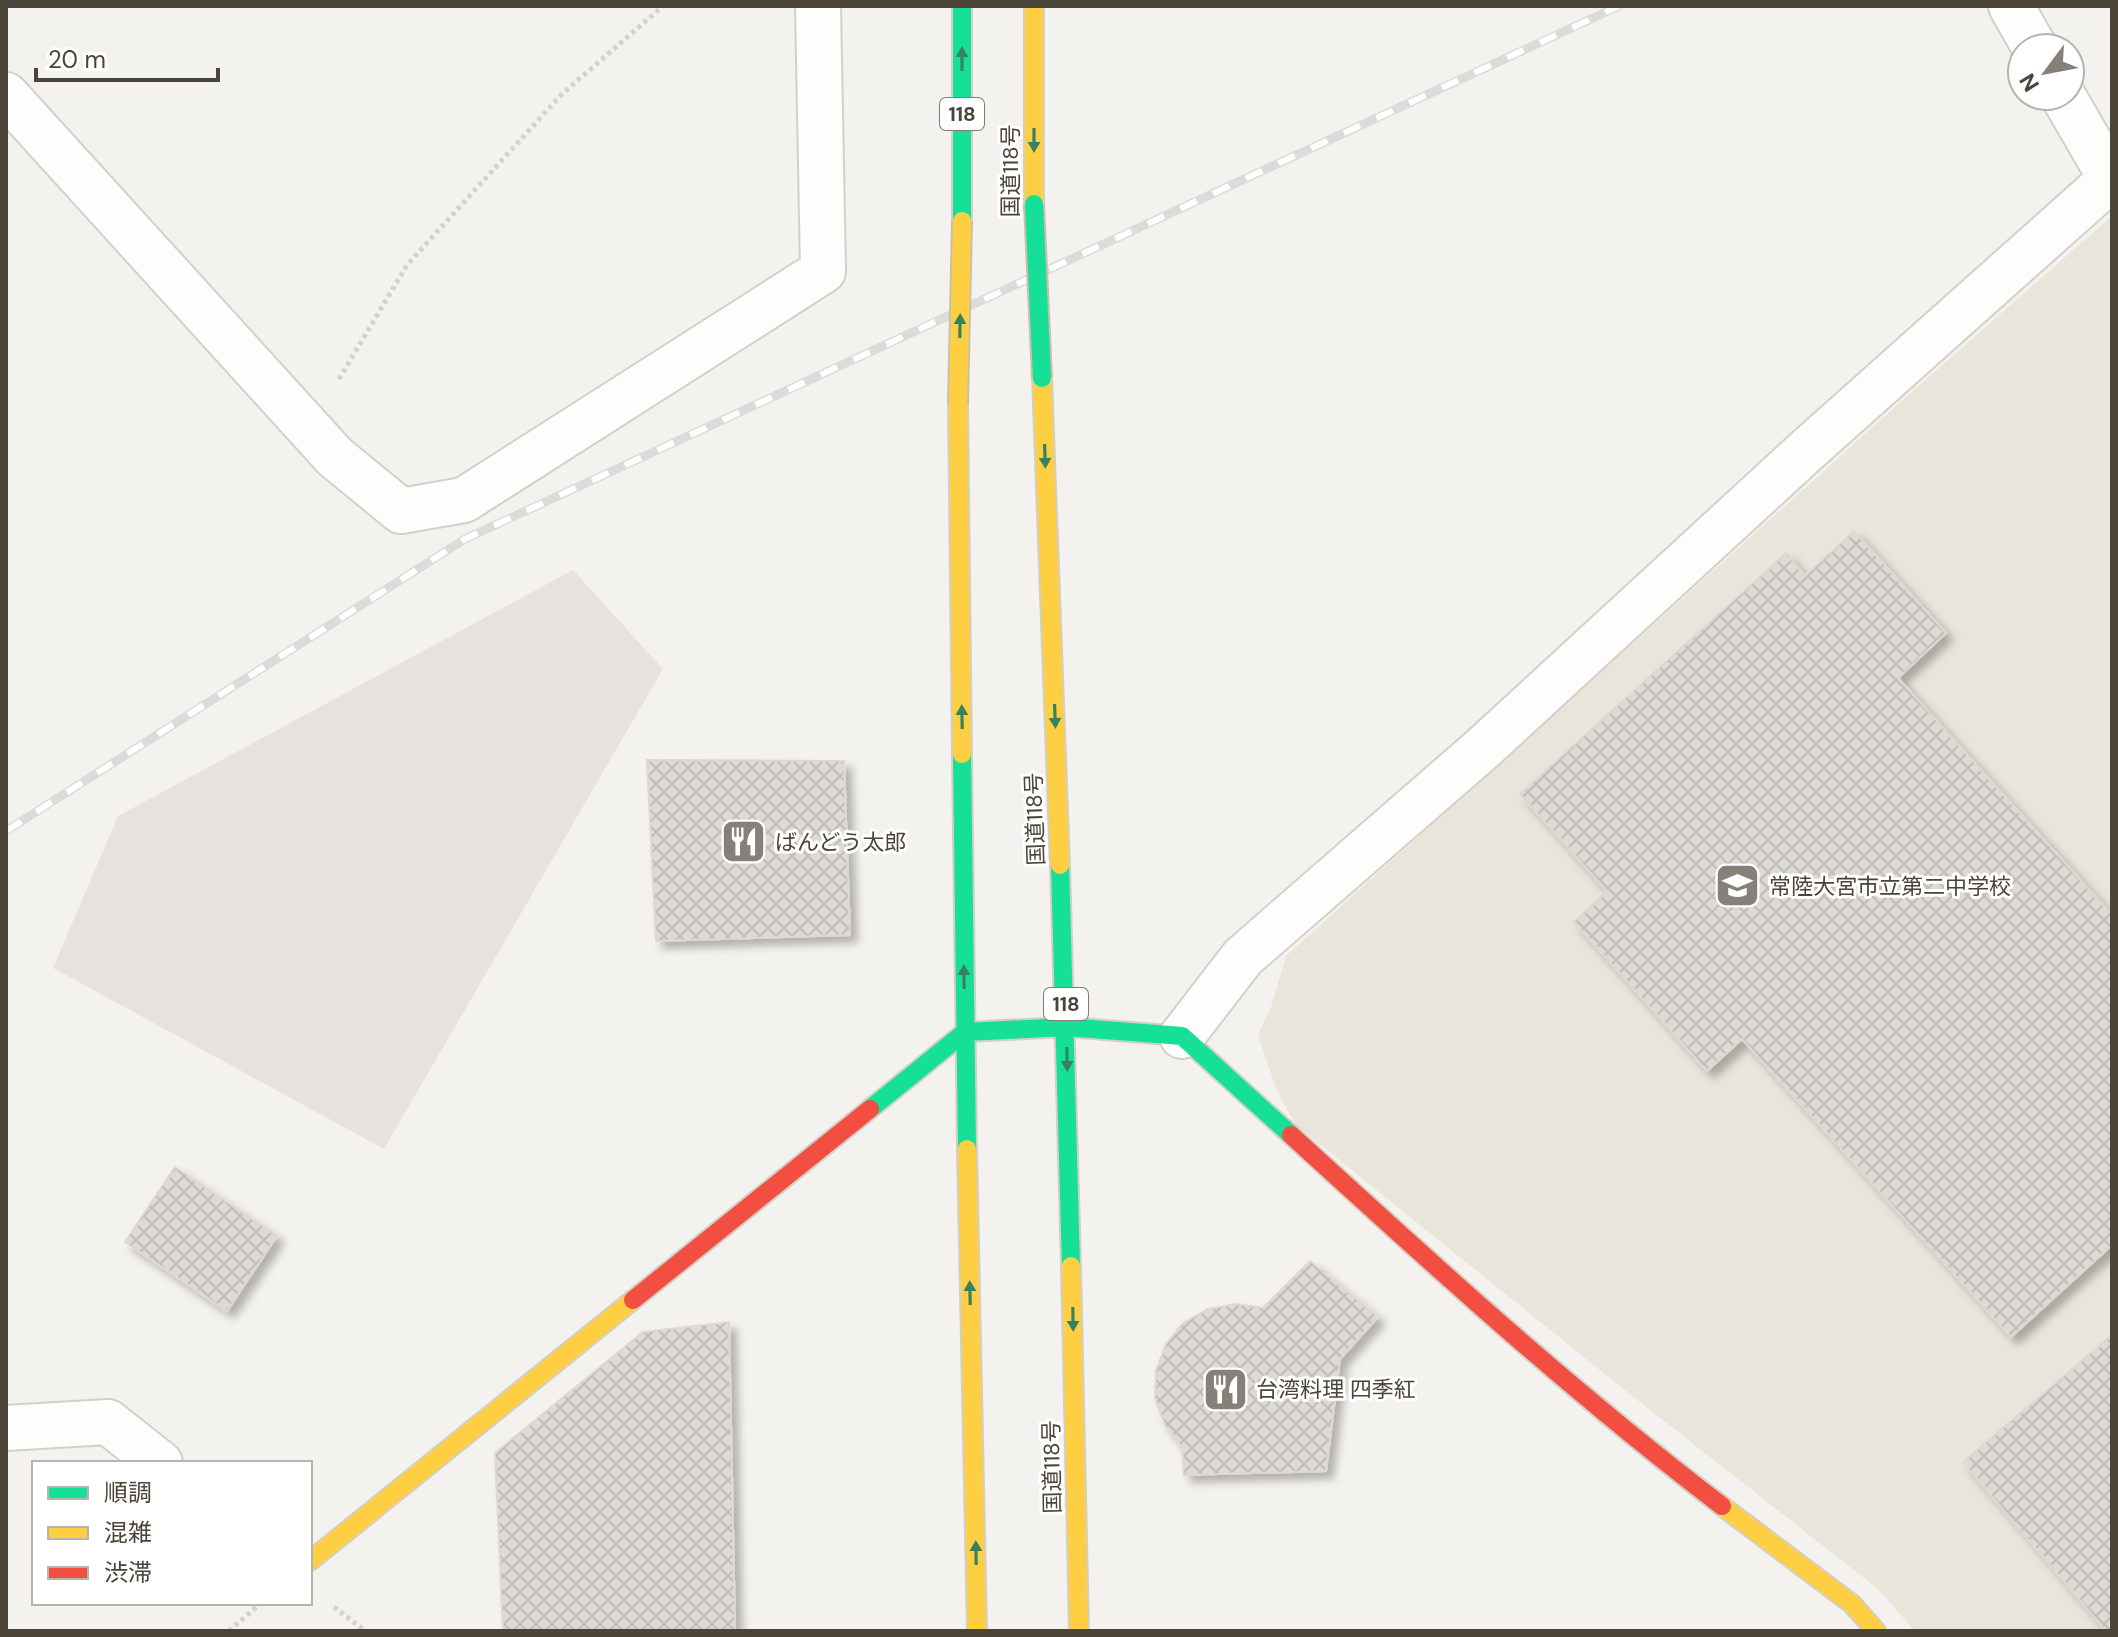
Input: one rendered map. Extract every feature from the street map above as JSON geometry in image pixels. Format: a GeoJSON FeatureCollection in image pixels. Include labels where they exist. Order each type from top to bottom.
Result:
{"type":"FeatureCollection","features":[{"type":"Feature","properties":{"kind":"main road","name":"118"},"geometry":{"type":"LineString","coordinates":[[962,6],[958,404],[965,1032],[977,1631]]}},
{"type":"Feature","properties":{"kind":"main road","name":"国道118号"},"geometry":{"type":"LineString","coordinates":[[1034,6],[1034,204],[1066,1027],[1079,1631]]}},
{"type":"Feature","properties":{"kind":"main road"},"geometry":{"type":"LineString","coordinates":[[312,1559],[965,1032],[1066,1027],[1182,1036],[1511,1335],[1657,1456],[1852,1604],[1876,1631]]}},
{"type":"Feature","properties":{"kind":"street"},"geometry":{"type":"LineString","coordinates":[[6,95],[335,457],[401,511],[464,500],[823,271],[818,6]]}},
{"type":"Feature","properties":{"kind":"street"},"geometry":{"type":"LineString","coordinates":[[2011,6],[2026,32]]}},
{"type":"Feature","properties":{"kind":"street"},"geometry":{"type":"LineString","coordinates":[[1182,1036],[1243,957],[1482,749],[1805,452],[2112,178],[2073,112]]}},
{"type":"Feature","properties":{"kind":"street"},"geometry":{"type":"LineString","coordinates":[[6,1428],[108,1422],[157,1461]]}},
{"type":"Feature","properties":{"kind":"path"},"geometry":{"type":"LineString","coordinates":[[310,428],[407,265],[561,95],[663,6]]}},
{"type":"Feature","properties":{"kind":"path"},"geometry":{"type":"LineString","coordinates":[[229,1631],[259,1605]]}},
{"type":"Feature","properties":{"kind":"shaded area","name":"常陸大宮市立第二中学校"},"geometry":{"type":"Polygon","coordinates":[[[2112,216],[2112,1631],[1915,1631],[1878,1589],[1622,1388],[1296,1125],[1277,1091],[1258,1035],[1271,1007],[1286,956],[1906,397],[2112,216]]]}},
{"type":"Feature","properties":{"kind":"shaded area"},"geometry":{"type":"Polygon","coordinates":[[[573,570],[663,669],[384,1149],[53,968],[118,816],[573,570]]]}},
{"type":"Feature","properties":{"kind":"building"},"geometry":{"type":"Polygon","coordinates":[[[1854,531],[1946,633],[1898,678],[2112,915],[2112,1245],[2011,1337],[1742,1039],[1707,1071],[1574,922],[1607,891],[1520,794],[1786,553],[1805,576],[1854,531]]]}},
{"type":"Feature","properties":{"kind":"building"},"geometry":{"type":"Polygon","coordinates":[[[647,760],[844,761],[850,935],[656,941],[647,760]]]}},
{"type":"Feature","properties":{"kind":"building"},"geometry":{"type":"Polygon","coordinates":[[[175,1167],[277,1236],[227,1311],[125,1242],[175,1167]]]}},
{"type":"Feature","properties":{"kind":"building"},"geometry":{"type":"Polygon","coordinates":[[[1310,1261],[1378,1317],[1340,1359],[1326,1471],[1184,1475],[1182,1447],[1165,1425],[1155,1398],[1156,1371],[1166,1344],[1183,1323],[1208,1309],[1236,1304],[1263,1308],[1310,1261]]]}},
{"type":"Feature","properties":{"kind":"building"},"geometry":{"type":"Polygon","coordinates":[[[729,1322],[735,1631],[503,1631],[495,1453],[643,1332],[729,1322]]]}},
{"type":"Feature","properties":{"kind":"building"},"geometry":{"type":"Polygon","coordinates":[[[2112,1335],[2112,1631],[2106,1631],[1963,1462],[2112,1335]]]}},
{"type":"Feature","properties":{"kind":"railway"},"geometry":{"type":"LineString","coordinates":[[6,831],[465,539],[1619,6]]}},
{"type":"Feature","properties":{"kind":"traffic: fast"},"geometry":{"type":"LineString","coordinates":[[962,6],[962,221]]}},
{"type":"Feature","properties":{"kind":"traffic: fast"},"geometry":{"type":"LineString","coordinates":[[1034,204],[1042,378]]}},
{"type":"Feature","properties":{"kind":"traffic: fast"},"geometry":{"type":"LineString","coordinates":[[962,754],[967,1149]]}},
{"type":"Feature","properties":{"kind":"traffic: fast"},"geometry":{"type":"LineString","coordinates":[[1060,865],[1071,1266]]}},
{"type":"Feature","properties":{"kind":"traffic: fast"},"geometry":{"type":"LineString","coordinates":[[870,1109],[965,1032],[1066,1027],[1182,1036],[1291,1135]]}},
{"type":"Feature","properties":{"kind":"traffic: slow"},"geometry":{"type":"LineString","coordinates":[[1034,6],[1034,204]]}},
{"type":"Feature","properties":{"kind":"traffic: slow"},"geometry":{"type":"LineString","coordinates":[[958,404],[962,221]]}},
{"type":"Feature","properties":{"kind":"traffic: slow"},"geometry":{"type":"LineString","coordinates":[[1042,378],[1060,865]]}},
{"type":"Feature","properties":{"kind":"traffic: slow"},"geometry":{"type":"LineString","coordinates":[[958,404],[962,754]]}},
{"type":"Feature","properties":{"kind":"traffic: slow"},"geometry":{"type":"LineString","coordinates":[[967,1149],[977,1631]]}},
{"type":"Feature","properties":{"kind":"traffic: slow"},"geometry":{"type":"LineString","coordinates":[[1071,1266],[1079,1631]]}},
{"type":"Feature","properties":{"kind":"traffic: slow"},"geometry":{"type":"LineString","coordinates":[[312,1559],[633,1300]]}},
{"type":"Feature","properties":{"kind":"traffic: slow"},"geometry":{"type":"LineString","coordinates":[[1722,1506],[1852,1604],[1876,1631]]}},
{"type":"Feature","properties":{"kind":"traffic: jam"},"geometry":{"type":"LineString","coordinates":[[633,1300],[870,1109]]}},
{"type":"Feature","properties":{"kind":"traffic: jam"},"geometry":{"type":"LineString","coordinates":[[1291,1135],[1556,1372],[1722,1506]]}},
{"type":"Feature","properties":{"kind":"place","name":"ばんどう太郎"},"geometry":{"type":"Point","coordinates":[744,842]}},
{"type":"Feature","properties":{"kind":"place","name":"常陸大宮市立第二中学校"},"geometry":{"type":"Point","coordinates":[1738,886]}},
{"type":"Feature","properties":{"kind":"place","name":"台湾料理 四季紅"},"geometry":{"type":"Point","coordinates":[1225,1389]}}]}
